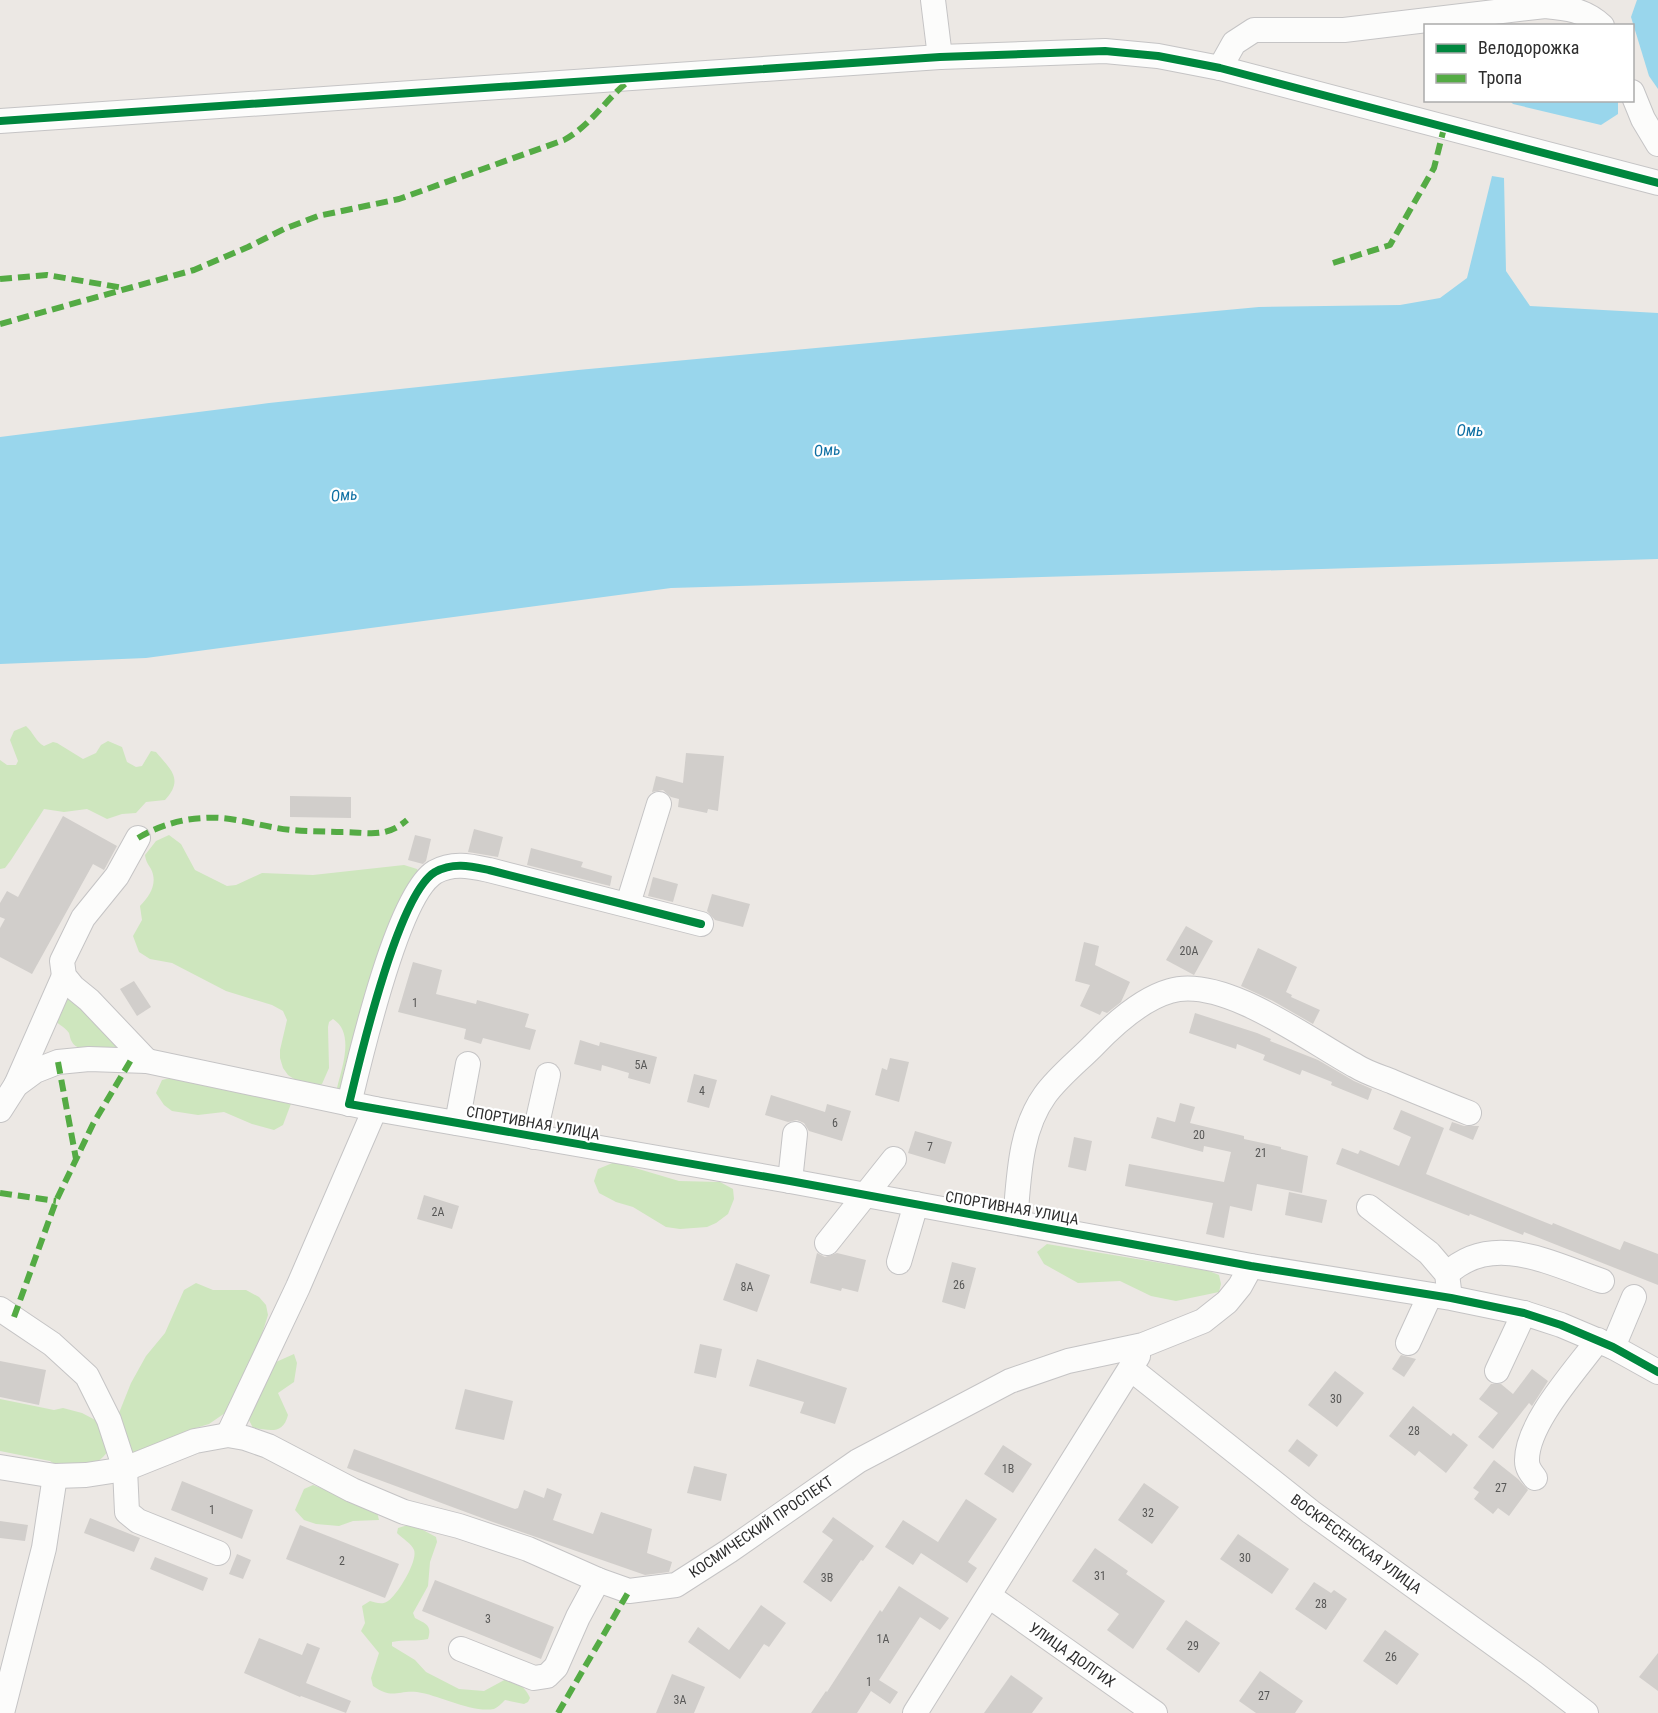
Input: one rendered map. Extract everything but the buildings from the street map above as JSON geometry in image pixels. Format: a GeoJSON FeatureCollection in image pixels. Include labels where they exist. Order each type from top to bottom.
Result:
{"type":"FeatureCollection","features":[{"type":"Feature","properties":{"kind":"street"},"geometry":{"type":"LineString","coordinates":[[933,0],[940,57]]}},
{"type":"Feature","properties":{"kind":"street"},"geometry":{"type":"LineString","coordinates":[[1220,68],[1233,43],[1254,30],[1344,30],[1545,6],[1573,8],[1600,24]]}},
{"type":"Feature","properties":{"kind":"street"},"geometry":{"type":"LineString","coordinates":[[0,122],[940,57],[1105,51],[1158,56],[1220,68],[1658,183]]}},
{"type":"Feature","properties":{"kind":"street"},"geometry":{"type":"LineString","coordinates":[[1634,97],[1643,119],[1658,144]]}},
{"type":"Feature","properties":{"kind":"street"},"geometry":{"type":"LineString","coordinates":[[628,904],[659,804]]}},
{"type":"Feature","properties":{"kind":"street"},"geometry":{"type":"LineString","coordinates":[[138,838],[117,876],[83,918],[62,961],[64,976],[72,987],[89,1000],[147,1061]]}},
{"type":"Feature","properties":{"kind":"street"},"geometry":{"type":"LineString","coordinates":[[350,1104],[369,1023],[404,917],[422,885],[433,873],[460,865],[489,870],[701,924]]}},
{"type":"Feature","properties":{"kind":"street"},"geometry":{"type":"LineString","coordinates":[[0,1110],[16,1085],[64,976]]}},
{"type":"Feature","properties":{"kind":"street"},"geometry":{"type":"LineString","coordinates":[[1015,1222],[1026,1138],[1036,1109],[1046,1093],[1107,1032],[1133,1010],[1169,991],[1190,988],[1228,996],[1334,1052],[1356,1067],[1469,1113]]}},
{"type":"Feature","properties":{"kind":"street","name":"СПОРТИВНАЯ УЛИЦА"},"geometry":{"type":"LineString","coordinates":[[16,1085],[35,1071],[58,1062],[89,1059],[147,1061],[375,1109],[1524,1313],[1606,1344],[1658,1372]]}},
{"type":"Feature","properties":{"kind":"street"},"geometry":{"type":"LineString","coordinates":[[457,1123],[468,1064]]}},
{"type":"Feature","properties":{"kind":"street"},"geometry":{"type":"LineString","coordinates":[[534,1137],[548,1075]]}},
{"type":"Feature","properties":{"kind":"street"},"geometry":{"type":"LineString","coordinates":[[228,1435],[298,1287],[375,1109]]}},
{"type":"Feature","properties":{"kind":"street"},"geometry":{"type":"LineString","coordinates":[[790,1181],[795,1134]]}},
{"type":"Feature","properties":{"kind":"street"},"geometry":{"type":"LineString","coordinates":[[828,1243],[894,1159]]}},
{"type":"Feature","properties":{"kind":"street"},"geometry":{"type":"LineString","coordinates":[[898,1262],[916,1204]]}},
{"type":"Feature","properties":{"kind":"street"},"geometry":{"type":"LineString","coordinates":[[1369,1207],[1430,1253],[1447,1274]]}},
{"type":"Feature","properties":{"kind":"street"},"geometry":{"type":"LineString","coordinates":[[1408,1343],[1441,1297],[1447,1274],[1459,1262],[1478,1255],[1506,1251],[1602,1281]]}},
{"type":"Feature","properties":{"kind":"street","name":"КОСМИЧЕСКИЙ ПРОСПЕКТ"},"geometry":{"type":"LineString","coordinates":[[0,1467],[55,1476],[86,1475],[125,1469],[195,1441],[228,1435],[268,1446],[352,1490],[404,1512],[459,1526],[528,1548],[598,1580],[629,1591],[676,1585],[858,1461],[1010,1381],[1068,1361],[1143,1346],[1203,1322],[1227,1302],[1240,1286],[1251,1266]]}},
{"type":"Feature","properties":{"kind":"street"},"geometry":{"type":"LineString","coordinates":[[1535,1478],[1527,1462],[1530,1444],[1540,1419],[1606,1344],[1634,1297]]}},
{"type":"Feature","properties":{"kind":"street"},"geometry":{"type":"LineString","coordinates":[[0,1309],[52,1344],[87,1376],[109,1420],[125,1469],[127,1512],[138,1521],[219,1553]]}},
{"type":"Feature","properties":{"kind":"street"},"geometry":{"type":"LineString","coordinates":[[1497,1371],[1524,1313]]}},
{"type":"Feature","properties":{"kind":"street"},"geometry":{"type":"LineString","coordinates":[[915,1713],[1131,1369],[1143,1346]]}},
{"type":"Feature","properties":{"kind":"street","name":"ВОСКРЕСЕНСКАЯ УЛИЦА"},"geometry":{"type":"LineString","coordinates":[[1131,1369],[1311,1512],[1586,1713]]}},
{"type":"Feature","properties":{"kind":"street"},"geometry":{"type":"LineString","coordinates":[[2,1713],[44,1548],[55,1476]]}},
{"type":"Feature","properties":{"kind":"street"},"geometry":{"type":"LineString","coordinates":[[460,1649],[534,1678],[547,1676],[556,1667],[578,1617],[598,1580]]}},
{"type":"Feature","properties":{"kind":"street","name":"УЛИЦА ДОЛГИХ"},"geometry":{"type":"LineString","coordinates":[[989,1596],[1155,1713]]}},
{"type":"Feature","properties":{"kind":"green space"},"geometry":{"type":"Polygon","coordinates":[[[26,726],[44,746],[53,742],[57,743],[83,759],[96,753],[101,745],[108,741],[122,747],[127,762],[136,767],[142,766],[151,751],[156,752],[173,775],[174,786],[171,793],[165,800],[146,802],[136,813],[122,814],[107,819],[87,809],[64,812],[44,809],[11,860],[5,868],[0,869],[0,760],[7,765],[16,765],[18,761],[10,740],[14,731],[26,726]]]}},
{"type":"Feature","properties":{"kind":"green space"},"geometry":{"type":"Polygon","coordinates":[[[169,835],[181,844],[195,870],[227,886],[236,885],[262,873],[313,875],[404,865],[417,869],[422,877],[340,1092],[337,1088],[344,1061],[345,1041],[340,1025],[333,1019],[329,1022],[328,1027],[329,1068],[322,1084],[313,1086],[300,1083],[288,1075],[280,1058],[287,1020],[283,1011],[272,1005],[226,991],[172,963],[150,959],[139,952],[133,936],[142,920],[140,906],[150,894],[154,879],[145,855],[156,841],[169,835]]]}},
{"type":"Feature","properties":{"kind":"green space"},"geometry":{"type":"Polygon","coordinates":[[[74,998],[122,1047],[88,1050],[81,1049],[71,1041],[67,1030],[56,1022],[53,1016],[66,999],[74,998]]]}},
{"type":"Feature","properties":{"kind":"green space"},"geometry":{"type":"Polygon","coordinates":[[[170,1078],[292,1101],[283,1125],[274,1130],[252,1124],[224,1112],[198,1115],[172,1111],[164,1105],[156,1093],[162,1080],[170,1078]]]}},
{"type":"Feature","properties":{"kind":"green space"},"geometry":{"type":"Polygon","coordinates":[[[615,1162],[679,1181],[720,1182],[733,1189],[734,1199],[728,1214],[707,1227],[680,1229],[666,1227],[633,1207],[616,1202],[599,1193],[594,1181],[598,1169],[615,1162]]]}},
{"type":"Feature","properties":{"kind":"green space"},"geometry":{"type":"Polygon","coordinates":[[[1047,1244],[1209,1271],[1219,1275],[1221,1284],[1219,1292],[1176,1301],[1151,1296],[1120,1281],[1078,1283],[1044,1264],[1037,1252],[1047,1244]]]}},
{"type":"Feature","properties":{"kind":"green space"},"geometry":{"type":"Polygon","coordinates":[[[196,1283],[213,1290],[246,1290],[259,1297],[266,1305],[268,1315],[256,1353],[225,1413],[209,1424],[186,1431],[142,1453],[133,1454],[125,1451],[117,1418],[131,1383],[146,1356],[165,1333],[184,1290],[196,1283]]]}},
{"type":"Feature","properties":{"kind":"green space"},"geometry":{"type":"Polygon","coordinates":[[[294,1354],[297,1363],[294,1382],[278,1393],[288,1415],[286,1421],[283,1426],[275,1430],[253,1428],[247,1416],[276,1362],[294,1354]]]}},
{"type":"Feature","properties":{"kind":"green space"},"geometry":{"type":"Polygon","coordinates":[[[0,1399],[82,1413],[101,1423],[109,1451],[98,1461],[73,1467],[60,1466],[50,1461],[0,1451],[0,1399]]]}},
{"type":"Feature","properties":{"kind":"green space"},"geometry":{"type":"Polygon","coordinates":[[[313,1485],[358,1502],[377,1512],[379,1520],[353,1521],[339,1526],[316,1524],[304,1520],[295,1510],[304,1489],[313,1485]]]}},
{"type":"Feature","properties":{"kind":"green space"},"geometry":{"type":"Polygon","coordinates":[[[408,1525],[436,1537],[437,1542],[430,1562],[428,1586],[413,1613],[415,1618],[428,1626],[429,1635],[428,1639],[392,1642],[392,1646],[415,1660],[426,1672],[459,1689],[484,1691],[508,1678],[511,1679],[527,1692],[530,1698],[528,1702],[524,1704],[505,1700],[494,1709],[485,1710],[417,1692],[390,1694],[373,1686],[371,1678],[379,1653],[361,1631],[365,1623],[362,1606],[370,1601],[382,1603],[388,1601],[406,1577],[413,1562],[414,1550],[397,1533],[398,1528],[408,1525]]]}},
{"type":"Feature","properties":{"kind":"water"},"geometry":{"type":"Polygon","coordinates":[[[1637,0],[1658,0],[1658,89],[1649,76],[1631,17],[1637,0]]]}},
{"type":"Feature","properties":{"kind":"water"},"geometry":{"type":"Polygon","coordinates":[[[1511,102],[1618,102],[1618,114],[1601,125],[1511,102]]]}},
{"type":"Feature","properties":{"kind":"water","name":"Омь"},"geometry":{"type":"Polygon","coordinates":[[[1492,176],[1504,178],[1506,271],[1530,306],[1658,313],[1658,559],[671,588],[146,658],[0,664],[0,437],[269,403],[578,370],[1259,307],[1400,305],[1440,298],[1467,278],[1492,176]]]}},
{"type":"Feature","properties":{"kind":"marked path"},"geometry":{"type":"LineString","coordinates":[[0,324],[194,270],[318,216],[399,199],[564,140],[591,119],[630,80]]}},
{"type":"Feature","properties":{"kind":"marked path"},"geometry":{"type":"LineString","coordinates":[[1333,263],[1390,245],[1434,168],[1444,128]]}},
{"type":"Feature","properties":{"kind":"marked path"},"geometry":{"type":"LineString","coordinates":[[0,279],[47,275],[124,288]]}},
{"type":"Feature","properties":{"kind":"marked path"},"geometry":{"type":"LineString","coordinates":[[138,838],[170,824],[204,818],[232,819],[293,830],[368,833],[391,830],[407,820]]}},
{"type":"Feature","properties":{"kind":"marked path"},"geometry":{"type":"LineString","coordinates":[[14,1317],[56,1201],[93,1124],[131,1060]]}},
{"type":"Feature","properties":{"kind":"marked path"},"geometry":{"type":"LineString","coordinates":[[58,1062],[76,1159]]}},
{"type":"Feature","properties":{"kind":"marked path"},"geometry":{"type":"LineString","coordinates":[[0,1193],[56,1201]]}},
{"type":"Feature","properties":{"kind":"marked path"},"geometry":{"type":"LineString","coordinates":[[558,1713],[629,1591]]}},
{"type":"Feature","properties":{"kind":"cycle path"},"geometry":{"type":"LineString","coordinates":[[0,121],[940,57],[1105,51],[1158,56],[1220,68],[1658,183]]}},
{"type":"Feature","properties":{"kind":"cycle path"},"geometry":{"type":"LineString","coordinates":[[701,924],[468,866],[448,867],[435,872],[421,886],[394,943],[371,1016],[349,1104],[790,1181],[1251,1266],[1451,1298],[1524,1313],[1561,1325],[1613,1347],[1658,1372]]}}]}
